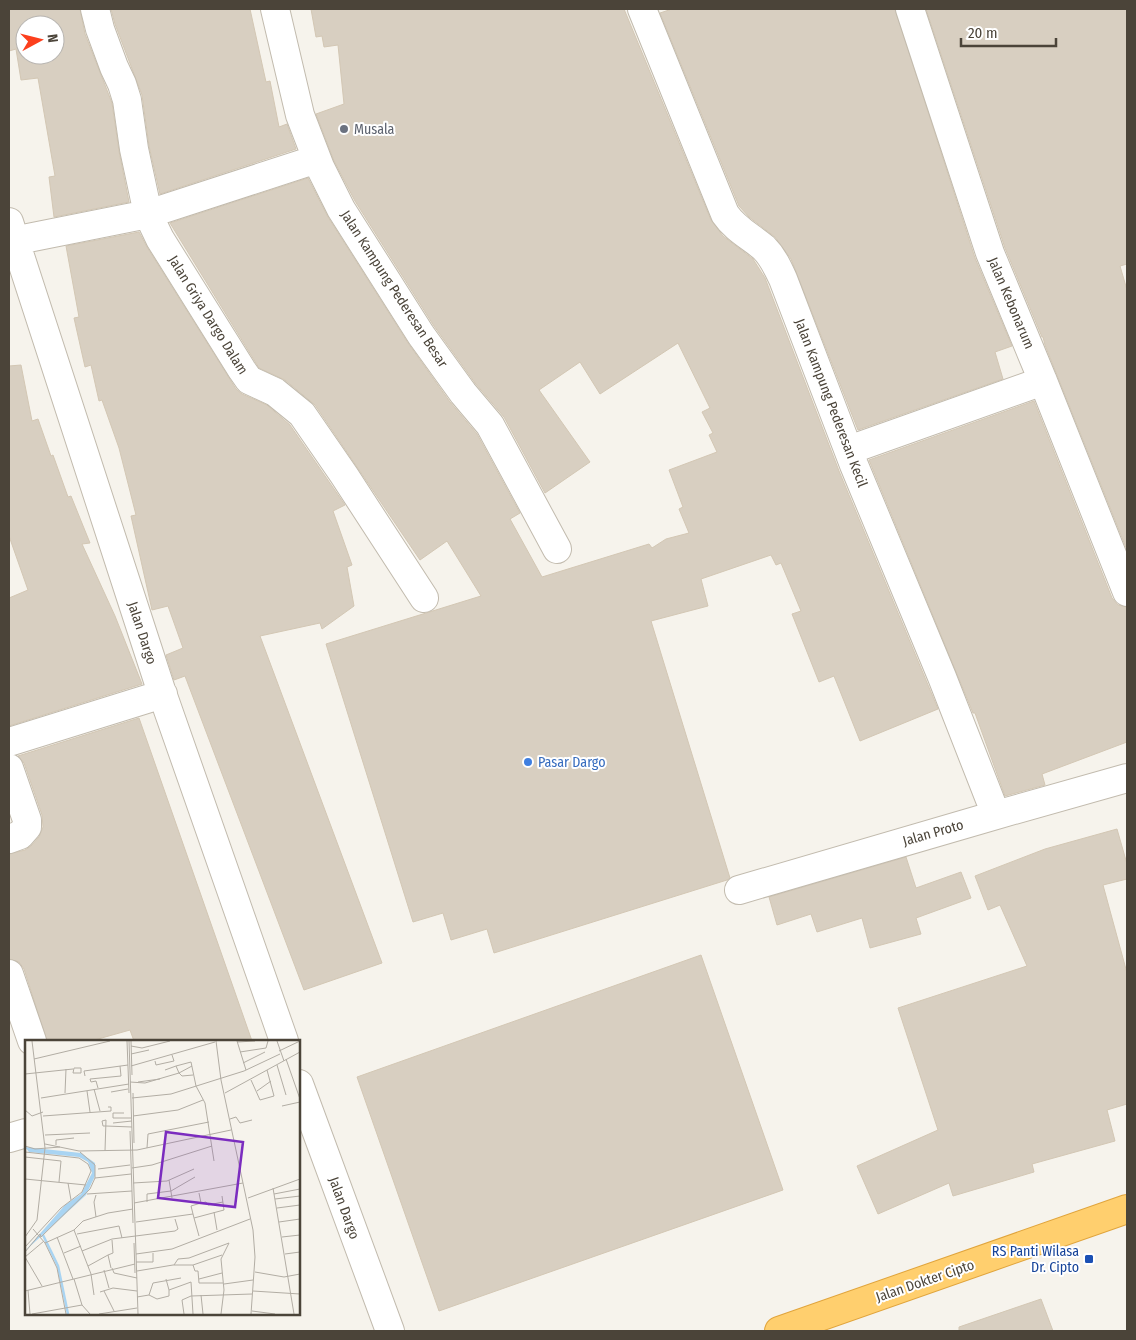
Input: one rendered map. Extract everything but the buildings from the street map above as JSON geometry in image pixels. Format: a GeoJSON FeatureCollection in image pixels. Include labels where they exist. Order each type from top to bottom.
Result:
{"type":"FeatureCollection","features":[{"type":"Feature","properties":{"kind":"highway","name":"Jalan Dokter Cipto"},"geometry":{"type":"LineString","coordinates":[[779,1331],[1127,1209]]}},
{"type":"Feature","properties":{"kind":"street","name":"Jalan Griya Dargo Dalam"},"geometry":{"type":"LineString","coordinates":[[95,9],[100,29],[127,100],[134,149],[148,214],[160,239],[249,380],[275,392],[302,414],[424,598]]}},
{"type":"Feature","properties":{"kind":"street","name":"Jalan Kampung Pederesan Besar"},"geometry":{"type":"LineString","coordinates":[[275,9],[300,115],[317,159],[341,210],[416,327],[463,392],[490,425],[556,549]]}},
{"type":"Feature","properties":{"kind":"street","name":"Jalan Kampung Pederesan Kecil"},"geometry":{"type":"LineString","coordinates":[[642,9],[725,214],[733,226],[764,249],[776,262],[849,450],[996,815]]}},
{"type":"Feature","properties":{"kind":"street","name":"Jalan Kebonarum"},"geometry":{"type":"LineString","coordinates":[[910,9],[990,253],[1127,592]]}},
{"type":"Feature","properties":{"kind":"street"},"geometry":{"type":"LineString","coordinates":[[11,232],[148,214],[317,159]]}},
{"type":"Feature","properties":{"kind":"street","name":"Jalan Dargo"},"geometry":{"type":"LineString","coordinates":[[11,232],[163,694],[284,1040]]}},
{"type":"Feature","properties":{"kind":"street"},"geometry":{"type":"LineString","coordinates":[[849,450],[1043,381]]}},
{"type":"Feature","properties":{"kind":"street"},"geometry":{"type":"LineString","coordinates":[[9,742],[163,694]]}},
{"type":"Feature","properties":{"kind":"street"},"geometry":{"type":"LineString","coordinates":[[9,768],[28,820],[27,827],[20,835],[9,839]]}},
{"type":"Feature","properties":{"kind":"street","name":"Jalan Proto"},"geometry":{"type":"LineString","coordinates":[[739,890],[1127,778]]}},
{"type":"Feature","properties":{"kind":"street"},"geometry":{"type":"LineString","coordinates":[[9,974],[32,1040]]}},
{"type":"Feature","properties":{"kind":"street","name":"Jalan Dargo"},"geometry":{"type":"LineString","coordinates":[[300,1087],[390,1331]]}},
{"type":"Feature","properties":{"kind":"street"},"geometry":{"type":"LineString","coordinates":[[9,1138],[25,1133]]}},
{"type":"Feature","properties":{"kind":"place","name":"Musala"},"geometry":{"type":"Point","coordinates":[344,129]}},
{"type":"Feature","properties":{"kind":"place","name":"Pasar Dargo"},"geometry":{"type":"Point","coordinates":[528,762]}},
{"type":"Feature","properties":{"kind":"place","name":"RS Panti Wilasa Dr. Cipto"},"geometry":{"type":"Point","coordinates":[1089,1259]}}]}
